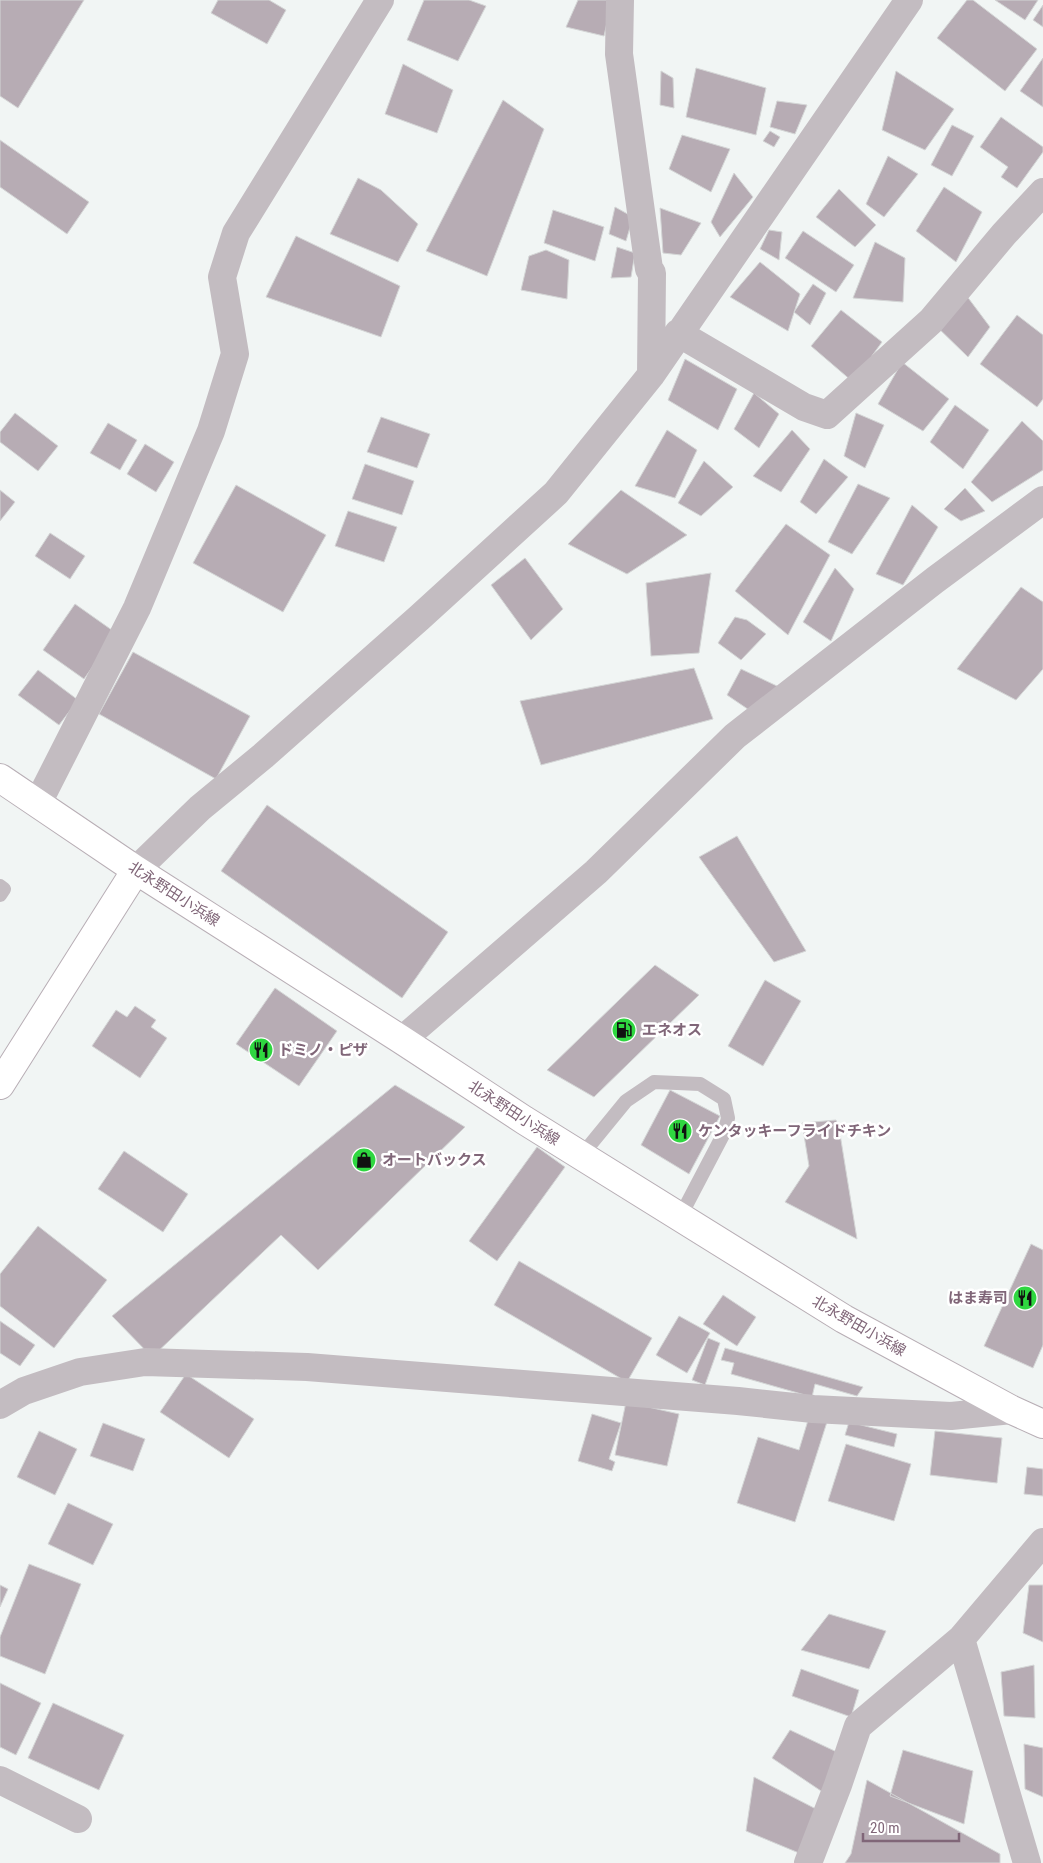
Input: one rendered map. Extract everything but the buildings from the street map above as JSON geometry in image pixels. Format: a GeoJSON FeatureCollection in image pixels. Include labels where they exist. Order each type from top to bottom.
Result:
{"type":"FeatureCollection","features":[{"type":"Feature","properties":{"kind":"main road","name":"北永野田小浜線"},"geometry":{"type":"LineString","coordinates":[[0,778],[136,870],[524,1120],[844,1319],[1012,1410],[1043,1424]]}},
{"type":"Feature","properties":{"kind":"main road"},"geometry":{"type":"LineString","coordinates":[[0,1084],[136,870]]}},
{"type":"Feature","properties":{"kind":"street"},"geometry":{"type":"LineString","coordinates":[[38,803],[137,608],[211,431],[235,354],[222,277],[236,233],[380,0]]}},
{"type":"Feature","properties":{"kind":"street"},"geometry":{"type":"LineString","coordinates":[[620,0],[618,54],[652,273],[651,374]]}},
{"type":"Feature","properties":{"kind":"street"},"geometry":{"type":"LineString","coordinates":[[136,870],[200,808],[263,756],[419,618],[556,493],[651,374],[909,0]]}},
{"type":"Feature","properties":{"kind":"street"},"geometry":{"type":"LineString","coordinates":[[678,333],[804,408],[827,414],[931,321],[1004,234],[1043,192]]}},
{"type":"Feature","properties":{"kind":"street"},"geometry":{"type":"LineString","coordinates":[[402,1040],[596,872],[735,736],[936,580],[1043,500]]}},
{"type":"Feature","properties":{"kind":"street"},"geometry":{"type":"LineString","coordinates":[[0,1405],[24,1391],[80,1372],[146,1362],[307,1367],[813,1409],[951,1416],[1012,1410]]}},
{"type":"Feature","properties":{"kind":"street"},"geometry":{"type":"LineString","coordinates":[[808,1863],[858,1726],[960,1639],[1043,1542]]}},
{"type":"Feature","properties":{"kind":"street"},"geometry":{"type":"LineString","coordinates":[[960,1639],[1027,1863]]}},
{"type":"Feature","properties":{"kind":"street"},"geometry":{"type":"LineString","coordinates":[[0,1780],[78,1819]]}},
{"type":"Feature","properties":{"kind":"lane"},"geometry":{"type":"LineString","coordinates":[[0,886],[4,889],[0,895]]}},
{"type":"Feature","properties":{"kind":"lane"},"geometry":{"type":"LineString","coordinates":[[581,1156],[626,1101],[654,1082],[700,1084],[724,1099],[728,1118],[724,1133],[680,1217]]}},
{"type":"Feature","properties":{"kind":"place","name":"エネオス"},"geometry":{"type":"Point","coordinates":[624,1030]}},
{"type":"Feature","properties":{"kind":"place","name":"ドミノ・ピザ"},"geometry":{"type":"Point","coordinates":[261,1050]}},
{"type":"Feature","properties":{"kind":"place","name":"ケンタッキーフライドチキン"},"geometry":{"type":"Point","coordinates":[680,1131]}},
{"type":"Feature","properties":{"kind":"place","name":"オートバックス"},"geometry":{"type":"Point","coordinates":[364,1160]}},
{"type":"Feature","properties":{"kind":"place","name":"はま寿司"},"geometry":{"type":"Point","coordinates":[1025,1298]}}]}
